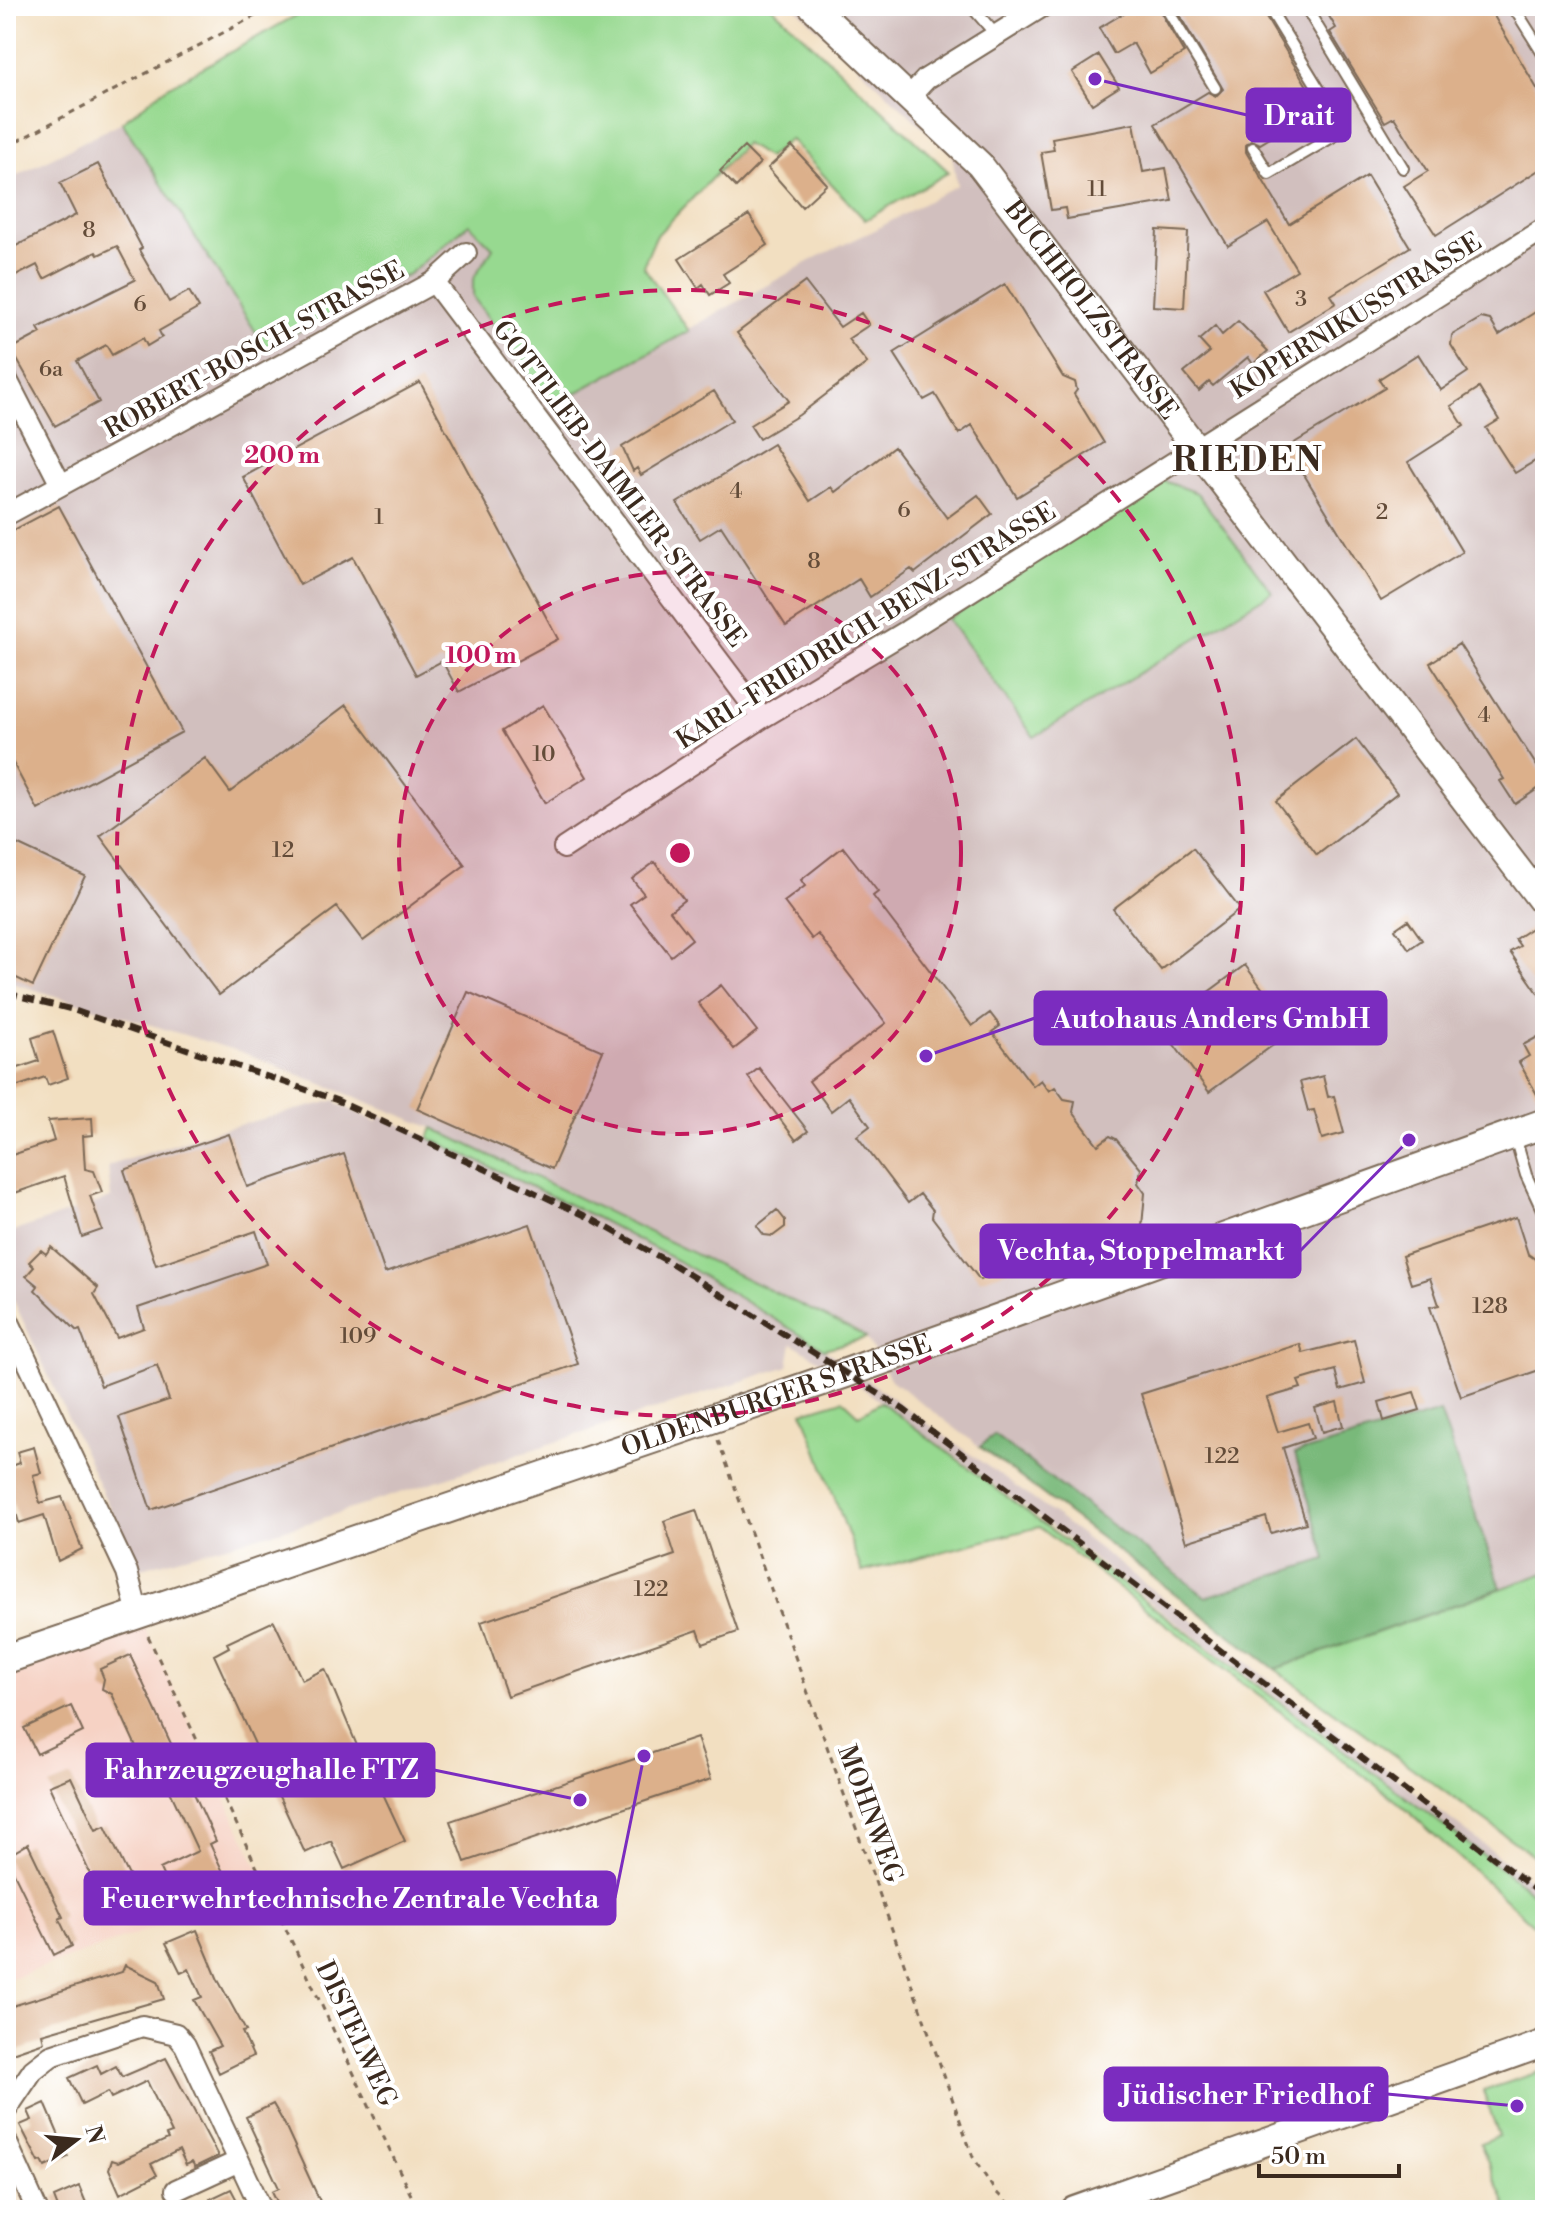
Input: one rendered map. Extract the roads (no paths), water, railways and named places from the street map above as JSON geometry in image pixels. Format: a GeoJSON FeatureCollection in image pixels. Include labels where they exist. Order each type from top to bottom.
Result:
{"type":"FeatureCollection","features":[{"type":"Feature","properties":{"kind":"main road","name":"OLDENBURGER STRASSE"},"geometry":{"type":"LineString","coordinates":[[6,1659],[710,1420],[1545,1123]]}},
{"type":"Feature","properties":{"kind":"street","name":"BUCHHOLZSTRASSE"},"geometry":{"type":"LineString","coordinates":[[812,6],[980,165],[1545,905]]}},
{"type":"Feature","properties":{"kind":"street"},"geometry":{"type":"LineString","coordinates":[[908,98],[926,79],[1043,6]]}},
{"type":"Feature","properties":{"kind":"street","name":"KOPERNIKUSSTRASSE"},"geometry":{"type":"LineString","coordinates":[[1195,448],[1545,228]]}},
{"type":"Feature","properties":{"kind":"street","name":"ROBERT-BOSCH-STRASSE"},"geometry":{"type":"LineString","coordinates":[[6,515],[434,282],[466,253]]}},
{"type":"Feature","properties":{"kind":"street","name":"GOTTLIEB-DAIMLER-STRASSE"},"geometry":{"type":"LineString","coordinates":[[434,282],[762,718]]}},
{"type":"Feature","properties":{"kind":"street"},"geometry":{"type":"LineString","coordinates":[[6,378],[61,485]]}},
{"type":"Feature","properties":{"kind":"street","name":"KARL-FRIEDRICH-BENZ-STRASSE"},"geometry":{"type":"LineString","coordinates":[[564,848],[762,718],[907,631],[1195,448]]}},
{"type":"Feature","properties":{"kind":"street"},"geometry":{"type":"LineString","coordinates":[[6,1316],[127,1572],[138,1614]]}},
{"type":"Feature","properties":{"kind":"street"},"geometry":{"type":"LineString","coordinates":[[6,2110],[41,2061],[142,2026],[176,2034],[185,2045],[262,2210]]}},
{"type":"Feature","properties":{"kind":"street"},"geometry":{"type":"LineString","coordinates":[[1075,2210],[1545,2043]]}},
{"type":"Feature","properties":{"kind":"street"},"geometry":{"type":"LineString","coordinates":[[6,2141],[37,2210]]}},
{"type":"Feature","properties":{"kind":"street"},"geometry":{"type":"LineString","coordinates":[[176,2190],[239,2161]]}},
{"type":"Feature","properties":{"kind":"lane"},"geometry":{"type":"LineString","coordinates":[[971,6],[996,35]]}},
{"type":"Feature","properties":{"kind":"lane"},"geometry":{"type":"LineString","coordinates":[[1165,6],[1215,88]]}},
{"type":"Feature","properties":{"kind":"lane"},"geometry":{"type":"LineString","coordinates":[[1253,148],[1269,174],[1344,130],[1268,6]]}},
{"type":"Feature","properties":{"kind":"lane"},"geometry":{"type":"LineString","coordinates":[[1305,6],[1403,168]]}},
{"type":"Feature","properties":{"kind":"lane"},"geometry":{"type":"LineString","coordinates":[[1513,6],[1545,57]]}},
{"type":"Feature","properties":{"kind":"lane"},"geometry":{"type":"LineString","coordinates":[[1515,1135],[1526,1175],[1545,1216]]}},
{"type":"Feature","properties":{"kind":"railway"},"geometry":{"type":"LineString","coordinates":[[6,993],[70,1009],[336,1100],[588,1217],[674,1265],[903,1409],[1545,1897]]}},
{"type":"Feature","properties":{"kind":"place","name":"Drait"},"geometry":{"type":"Point","coordinates":[1095,79]}},
{"type":"Feature","properties":{"kind":"place","name":"Autohaus Anders GmbH"},"geometry":{"type":"Point","coordinates":[926,1056]}},
{"type":"Feature","properties":{"kind":"place","name":"Vechta, Stoppelmarkt"},"geometry":{"type":"Point","coordinates":[1409,1140]}},
{"type":"Feature","properties":{"kind":"place","name":"Feuerwehrtechnische Zentrale Vechta"},"geometry":{"type":"Point","coordinates":[644,1756]}},
{"type":"Feature","properties":{"kind":"place","name":"Fahrzeugzeughalle FTZ"},"geometry":{"type":"Point","coordinates":[580,1800]}},
{"type":"Feature","properties":{"kind":"place","name":"Jüdischer Friedhof"},"geometry":{"type":"Point","coordinates":[1517,2106]}},
{"type":"Feature","properties":{"kind":"district","name":"RIEDEN"},"geometry":{"type":"Point","coordinates":[1248,461]}}]}
